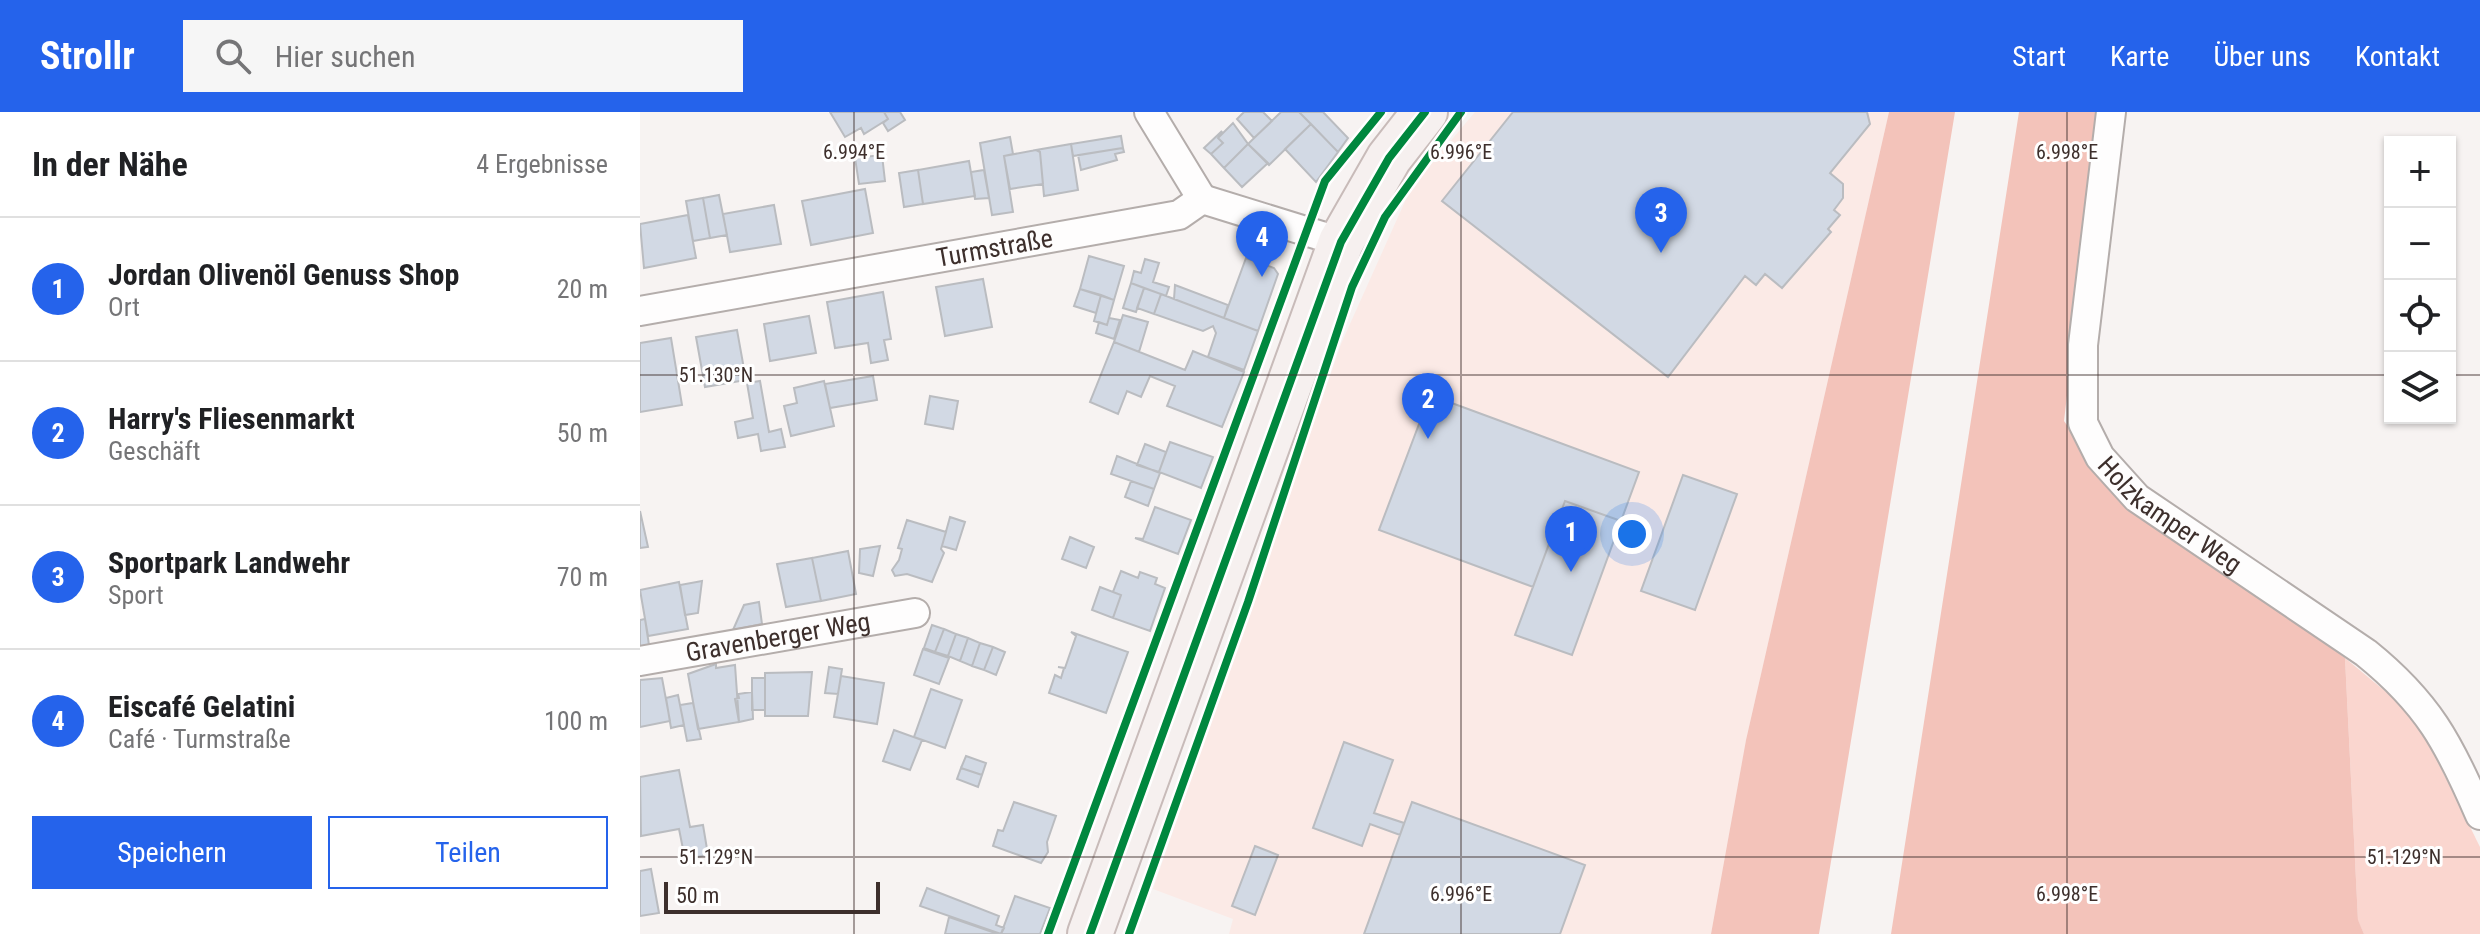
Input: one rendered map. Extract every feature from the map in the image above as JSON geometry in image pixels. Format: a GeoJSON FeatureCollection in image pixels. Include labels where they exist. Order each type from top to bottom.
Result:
{"type":"FeatureCollection","features":[{"type":"Feature","properties":{"kind":"main road"},"geometry":{"type":"LineString","coordinates":[[1090,934],[1341,242],[1389,158],[1425,112]]}},
{"type":"Feature","properties":{"kind":"street"},"geometry":{"type":"LineString","coordinates":[[1149,112],[1202,199],[1341,242]]}},
{"type":"Feature","properties":{"kind":"street","name":"Holzkamper Weg"},"geometry":{"type":"LineString","coordinates":[[2111,112],[2083,345],[2081,393],[2083,423],[2100,457],[2137,498],[2366,653],[2396,677],[2431,717],[2451,748],[2480,815]]}},
{"type":"Feature","properties":{"kind":"street","name":"Turmstraße"},"geometry":{"type":"LineString","coordinates":[[640,311],[1179,215],[1202,199]]}},
{"type":"Feature","properties":{"kind":"street","name":"Gravenberger Weg"},"geometry":{"type":"LineString","coordinates":[[640,661],[915,613]]}},
{"type":"Feature","properties":{"kind":"shaded area"},"geometry":{"type":"Polygon","coordinates":[[[1475,112],[1889,112],[1746,740],[1711,934],[1229,934],[1233,919],[1153,889],[1341,344],[1411,188],[1475,112]]]}},
{"type":"Feature","properties":{"kind":"shaded area"},"geometry":{"type":"Polygon","coordinates":[[[1889,112],[1955,112],[1819,934],[1711,934],[1746,740],[1889,112]]]}},
{"type":"Feature","properties":{"kind":"shaded area"},"geometry":{"type":"Polygon","coordinates":[[[2019,112],[2100,112],[2064,421],[2114,490],[2345,658],[2358,920],[2364,934],[1891,934],[2019,112]]]}},
{"type":"Feature","properties":{"kind":"shaded area"},"geometry":{"type":"Polygon","coordinates":[[[2345,658],[2415,716],[2480,847],[2480,934],[2364,934],[2358,921],[2345,658]]]}},
{"type":"Feature","properties":{"kind":"building"},"geometry":{"type":"Polygon","coordinates":[[[830,112],[884,112],[888,119],[864,134],[861,128],[845,137],[830,112]]]}},
{"type":"Feature","properties":{"kind":"building"},"geometry":{"type":"Polygon","coordinates":[[[884,112],[900,112],[905,120],[888,131],[883,123],[888,119],[884,112]]]}},
{"type":"Feature","properties":{"kind":"building"},"geometry":{"type":"Polygon","coordinates":[[[1244,112],[1263,112],[1272,121],[1254,138],[1237,119],[1244,112]]]}},
{"type":"Feature","properties":{"kind":"building"},"geometry":{"type":"Polygon","coordinates":[[[1281,112],[1299,112],[1311,124],[1269,165],[1248,144],[1281,112]]]}},
{"type":"Feature","properties":{"kind":"building"},"geometry":{"type":"Polygon","coordinates":[[[1299,112],[1323,112],[1348,138],[1338,152],[1299,112]]]}},
{"type":"Feature","properties":{"kind":"building"},"geometry":{"type":"Polygon","coordinates":[[[1513,112],[1867,112],[1870,124],[1830,173],[1843,184],[1843,198],[1834,210],[1840,215],[1828,229],[1831,232],[1782,288],[1765,274],[1756,285],[1745,276],[1668,377],[1442,201],[1513,112]]]}},
{"type":"Feature","properties":{"kind":"building"},"geometry":{"type":"Polygon","coordinates":[[[1233,123],[1248,144],[1224,168],[1211,154],[1223,143],[1218,138],[1233,123]]]}},
{"type":"Feature","properties":{"kind":"building"},"geometry":{"type":"Polygon","coordinates":[[[1311,124],[1338,152],[1316,182],[1285,149],[1311,124]]]}},
{"type":"Feature","properties":{"kind":"building"},"geometry":{"type":"Polygon","coordinates":[[[1222,131],[1218,138],[1223,143],[1211,154],[1204,148],[1222,131]]]}},
{"type":"Feature","properties":{"kind":"building"},"geometry":{"type":"Polygon","coordinates":[[[1121,136],[1123,148],[1073,156],[1071,144],[1121,136]]]}},
{"type":"Feature","properties":{"kind":"building"},"geometry":{"type":"Polygon","coordinates":[[[1010,137],[1013,154],[1004,156],[1013,212],[992,215],[980,143],[1010,137]]]}},
{"type":"Feature","properties":{"kind":"building"},"geometry":{"type":"Polygon","coordinates":[[[1071,144],[1078,190],[1044,196],[1040,152],[1036,150],[1071,144]]]}},
{"type":"Feature","properties":{"kind":"building"},"geometry":{"type":"Polygon","coordinates":[[[1248,144],[1268,163],[1242,187],[1224,168],[1248,144]]]}},
{"type":"Feature","properties":{"kind":"building"},"geometry":{"type":"Polygon","coordinates":[[[1123,148],[1124,152],[1115,154],[1117,160],[1081,170],[1078,155],[1123,148]]]}},
{"type":"Feature","properties":{"kind":"building"},"geometry":{"type":"Polygon","coordinates":[[[1036,150],[1040,152],[1043,184],[1010,189],[1004,156],[1036,150]]]}},
{"type":"Feature","properties":{"kind":"building"},"geometry":{"type":"Polygon","coordinates":[[[882,155],[885,181],[859,184],[855,158],[882,155]]]}},
{"type":"Feature","properties":{"kind":"building"},"geometry":{"type":"Polygon","coordinates":[[[969,161],[975,196],[923,204],[918,170],[969,161]]]}},
{"type":"Feature","properties":{"kind":"building"},"geometry":{"type":"Polygon","coordinates":[[[918,170],[923,204],[904,207],[899,173],[918,170]]]}},
{"type":"Feature","properties":{"kind":"building"},"geometry":{"type":"Polygon","coordinates":[[[984,170],[989,198],[975,199],[971,172],[984,170]]]}},
{"type":"Feature","properties":{"kind":"building"},"geometry":{"type":"Polygon","coordinates":[[[865,189],[873,233],[811,245],[802,201],[865,189]]]}},
{"type":"Feature","properties":{"kind":"building"},"geometry":{"type":"Polygon","coordinates":[[[719,195],[727,235],[710,238],[703,198],[719,195]]]}},
{"type":"Feature","properties":{"kind":"building"},"geometry":{"type":"Polygon","coordinates":[[[703,198],[710,238],[693,241],[686,201],[703,198]]]}},
{"type":"Feature","properties":{"kind":"building"},"geometry":{"type":"Polygon","coordinates":[[[774,205],[781,244],[730,252],[723,214],[774,205]]]}},
{"type":"Feature","properties":{"kind":"building"},"geometry":{"type":"Polygon","coordinates":[[[688,215],[696,258],[644,268],[640,224],[688,215]]]}},
{"type":"Feature","properties":{"kind":"building"},"geometry":{"type":"Polygon","coordinates":[[[1089,256],[1124,266],[1114,300],[1080,289],[1089,256]]]}},
{"type":"Feature","properties":{"kind":"building"},"geometry":{"type":"Polygon","coordinates":[[[1246,258],[1274,268],[1278,274],[1258,331],[1224,318],[1246,258]]]}},
{"type":"Feature","properties":{"kind":"building"},"geometry":{"type":"Polygon","coordinates":[[[1145,259],[1159,263],[1153,282],[1169,287],[1166,296],[1131,283],[1134,271],[1141,273],[1145,259]]]}},
{"type":"Feature","properties":{"kind":"building"},"geometry":{"type":"Polygon","coordinates":[[[983,279],[992,327],[945,336],[936,287],[983,279]]]}},
{"type":"Feature","properties":{"kind":"building"},"geometry":{"type":"Polygon","coordinates":[[[1131,283],[1144,288],[1136,312],[1123,308],[1131,283]]]}},
{"type":"Feature","properties":{"kind":"building"},"geometry":{"type":"Polygon","coordinates":[[[1175,285],[1228,305],[1224,318],[1174,299],[1175,285]]]}},
{"type":"Feature","properties":{"kind":"building"},"geometry":{"type":"Polygon","coordinates":[[[1144,288],[1161,294],[1154,314],[1137,308],[1144,288]]]}},
{"type":"Feature","properties":{"kind":"building"},"geometry":{"type":"Polygon","coordinates":[[[1080,289],[1101,295],[1096,313],[1074,306],[1080,289]]]}},
{"type":"Feature","properties":{"kind":"building"},"geometry":{"type":"Polygon","coordinates":[[[883,292],[891,339],[884,340],[888,360],[871,363],[868,343],[835,348],[827,302],[883,292]]]}},
{"type":"Feature","properties":{"kind":"building"},"geometry":{"type":"Polygon","coordinates":[[[1161,294],[1258,331],[1244,370],[1208,357],[1216,333],[1213,326],[1203,331],[1154,314],[1161,294]]]}},
{"type":"Feature","properties":{"kind":"building"},"geometry":{"type":"Polygon","coordinates":[[[1101,295],[1114,300],[1107,325],[1094,321],[1101,295]]]}},
{"type":"Feature","properties":{"kind":"building"},"geometry":{"type":"Polygon","coordinates":[[[1123,315],[1148,322],[1139,352],[1114,342],[1123,315]]]}},
{"type":"Feature","properties":{"kind":"building"},"geometry":{"type":"Polygon","coordinates":[[[809,316],[816,353],[770,361],[764,324],[809,316]]]}},
{"type":"Feature","properties":{"kind":"building"},"geometry":{"type":"Polygon","coordinates":[[[1109,318],[1120,320],[1114,339],[1096,333],[1099,322],[1107,325],[1109,318]]]}},
{"type":"Feature","properties":{"kind":"building"},"geometry":{"type":"Polygon","coordinates":[[[737,330],[746,380],[705,387],[696,337],[737,330]]]}},
{"type":"Feature","properties":{"kind":"building"},"geometry":{"type":"Polygon","coordinates":[[[671,338],[682,405],[640,412],[640,343],[671,338]]]}},
{"type":"Feature","properties":{"kind":"building"},"geometry":{"type":"Polygon","coordinates":[[[1114,342],[1185,370],[1193,351],[1244,372],[1222,427],[1167,406],[1175,386],[1150,376],[1141,397],[1127,391],[1118,414],[1090,402],[1114,342]]]}},
{"type":"Feature","properties":{"kind":"building"},"geometry":{"type":"Polygon","coordinates":[[[873,376],[877,400],[830,408],[825,384],[873,376]]]}},
{"type":"Feature","properties":{"kind":"building"},"geometry":{"type":"Polygon","coordinates":[[[760,381],[769,432],[781,429],[785,447],[761,451],[758,434],[738,438],[735,422],[753,418],[747,383],[760,381]]]}},
{"type":"Feature","properties":{"kind":"building"},"geometry":{"type":"Polygon","coordinates":[[[824,381],[834,426],[791,436],[784,406],[797,403],[794,388],[824,381]]]}},
{"type":"Feature","properties":{"kind":"building"},"geometry":{"type":"Polygon","coordinates":[[[1430,395],[1639,472],[1621,521],[1565,501],[1533,587],[1379,530],[1430,395]]]}},
{"type":"Feature","properties":{"kind":"building"},"geometry":{"type":"Polygon","coordinates":[[[930,396],[958,401],[953,429],[925,424],[930,396]]]}},
{"type":"Feature","properties":{"kind":"building"},"geometry":{"type":"Polygon","coordinates":[[[1170,442],[1213,457],[1201,488],[1159,472],[1170,442]]]}},
{"type":"Feature","properties":{"kind":"building"},"geometry":{"type":"Polygon","coordinates":[[[1145,444],[1166,452],[1159,472],[1137,465],[1145,444]]]}},
{"type":"Feature","properties":{"kind":"building"},"geometry":{"type":"Polygon","coordinates":[[[1117,456],[1160,473],[1154,489],[1111,474],[1117,456]]]}},
{"type":"Feature","properties":{"kind":"building"},"geometry":{"type":"Polygon","coordinates":[[[1683,475],[1737,494],[1695,610],[1641,591],[1683,475]]]}},
{"type":"Feature","properties":{"kind":"building"},"geometry":{"type":"Polygon","coordinates":[[[1131,481],[1154,489],[1148,506],[1125,497],[1131,481]]]}},
{"type":"Feature","properties":{"kind":"building"},"geometry":{"type":"Polygon","coordinates":[[[1565,501],[1621,521],[1572,655],[1515,635],[1565,501]]]}},
{"type":"Feature","properties":{"kind":"building"},"geometry":{"type":"Polygon","coordinates":[[[1155,507],[1191,520],[1178,554],[1135,538],[1143,539],[1155,507]]]}},
{"type":"Feature","properties":{"kind":"building"},"geometry":{"type":"Polygon","coordinates":[[[640,511],[648,547],[640,548],[640,511]]]}},
{"type":"Feature","properties":{"kind":"building"},"geometry":{"type":"Polygon","coordinates":[[[950,517],[965,522],[956,550],[942,546],[950,517]]]}},
{"type":"Feature","properties":{"kind":"building"},"geometry":{"type":"Polygon","coordinates":[[[907,520],[946,532],[941,549],[944,553],[932,582],[907,574],[895,576],[892,570],[899,560],[902,549],[898,548],[907,520]]]}},
{"type":"Feature","properties":{"kind":"building"},"geometry":{"type":"Polygon","coordinates":[[[1070,537],[1094,547],[1086,568],[1062,559],[1070,537]]]}},
{"type":"Feature","properties":{"kind":"building"},"geometry":{"type":"Polygon","coordinates":[[[880,546],[873,576],[859,573],[860,549],[880,546]]]}},
{"type":"Feature","properties":{"kind":"building"},"geometry":{"type":"Polygon","coordinates":[[[848,551],[856,594],[821,601],[812,558],[848,551]]]}},
{"type":"Feature","properties":{"kind":"building"},"geometry":{"type":"Polygon","coordinates":[[[812,558],[821,601],[786,607],[777,564],[812,558]]]}},
{"type":"Feature","properties":{"kind":"building"},"geometry":{"type":"Polygon","coordinates":[[[1121,571],[1138,578],[1140,572],[1157,578],[1155,584],[1165,588],[1150,631],[1113,618],[1121,595],[1113,592],[1121,571]]]}},
{"type":"Feature","properties":{"kind":"building"},"geometry":{"type":"Polygon","coordinates":[[[702,581],[698,613],[685,615],[680,585],[702,581]]]}},
{"type":"Feature","properties":{"kind":"building"},"geometry":{"type":"Polygon","coordinates":[[[679,582],[688,629],[648,636],[640,590],[679,582]]]}},
{"type":"Feature","properties":{"kind":"building"},"geometry":{"type":"Polygon","coordinates":[[[1100,587],[1121,595],[1113,618],[1092,610],[1100,587]]]}},
{"type":"Feature","properties":{"kind":"building"},"geometry":{"type":"Polygon","coordinates":[[[759,602],[762,624],[733,630],[744,605],[759,602]]]}},
{"type":"Feature","properties":{"kind":"building"},"geometry":{"type":"Polygon","coordinates":[[[645,619],[649,645],[640,647],[640,620],[645,619]]]}},
{"type":"Feature","properties":{"kind":"building"},"geometry":{"type":"Polygon","coordinates":[[[932,625],[944,629],[935,652],[924,648],[932,625]]]}},
{"type":"Feature","properties":{"kind":"building"},"geometry":{"type":"Polygon","coordinates":[[[944,629],[956,634],[948,656],[935,652],[944,629]]]}},
{"type":"Feature","properties":{"kind":"building"},"geometry":{"type":"Polygon","coordinates":[[[1071,632],[1128,652],[1106,713],[1049,693],[1055,675],[1061,678],[1064,668],[1058,667],[1065,668],[1076,636],[1071,632]]]}},
{"type":"Feature","properties":{"kind":"building"},"geometry":{"type":"Polygon","coordinates":[[[956,634],[968,638],[960,661],[948,656],[956,634]]]}},
{"type":"Feature","properties":{"kind":"building"},"geometry":{"type":"Polygon","coordinates":[[[968,638],[980,643],[972,666],[960,661],[968,638]]]}},
{"type":"Feature","properties":{"kind":"building"},"geometry":{"type":"Polygon","coordinates":[[[980,643],[993,647],[984,670],[972,666],[980,643]]]}},
{"type":"Feature","properties":{"kind":"building"},"geometry":{"type":"Polygon","coordinates":[[[993,647],[1005,652],[996,675],[984,670],[993,647]]]}},
{"type":"Feature","properties":{"kind":"building"},"geometry":{"type":"Polygon","coordinates":[[[923,649],[949,658],[939,684],[914,675],[923,649]]]}},
{"type":"Feature","properties":{"kind":"building"},"geometry":{"type":"Polygon","coordinates":[[[716,664],[716,668],[735,665],[739,722],[698,729],[688,674],[716,664]]]}},
{"type":"Feature","properties":{"kind":"building"},"geometry":{"type":"Polygon","coordinates":[[[829,667],[842,669],[838,694],[825,693],[829,667]]]}},
{"type":"Feature","properties":{"kind":"building"},"geometry":{"type":"Polygon","coordinates":[[[812,672],[808,716],[765,716],[765,673],[812,672]]]}},
{"type":"Feature","properties":{"kind":"building"},"geometry":{"type":"Polygon","coordinates":[[[841,676],[884,683],[877,724],[834,717],[841,676]]]}},
{"type":"Feature","properties":{"kind":"building"},"geometry":{"type":"Polygon","coordinates":[[[662,678],[670,721],[640,727],[640,680],[662,678]]]}},
{"type":"Feature","properties":{"kind":"building"},"geometry":{"type":"Polygon","coordinates":[[[752,678],[765,678],[765,710],[752,710],[752,678]]]}},
{"type":"Feature","properties":{"kind":"building"},"geometry":{"type":"Polygon","coordinates":[[[931,689],[962,700],[945,748],[914,737],[931,689]]]}},
{"type":"Feature","properties":{"kind":"building"},"geometry":{"type":"Polygon","coordinates":[[[752,692],[753,719],[739,722],[735,699],[739,698],[738,694],[752,692]]]}},
{"type":"Feature","properties":{"kind":"building"},"geometry":{"type":"Polygon","coordinates":[[[678,695],[684,725],[671,728],[666,698],[678,695]]]}},
{"type":"Feature","properties":{"kind":"building"},"geometry":{"type":"Polygon","coordinates":[[[693,703],[701,739],[687,741],[680,705],[693,703]]]}},
{"type":"Feature","properties":{"kind":"building"},"geometry":{"type":"Polygon","coordinates":[[[894,730],[922,740],[910,770],[883,761],[894,730]]]}},
{"type":"Feature","properties":{"kind":"building"},"geometry":{"type":"Polygon","coordinates":[[[1344,742],[1393,760],[1374,813],[1404,823],[1400,835],[1370,824],[1362,846],[1313,828],[1344,742]]]}},
{"type":"Feature","properties":{"kind":"building"},"geometry":{"type":"Polygon","coordinates":[[[966,756],[986,763],[982,775],[961,768],[966,756]]]}},
{"type":"Feature","properties":{"kind":"building"},"geometry":{"type":"Polygon","coordinates":[[[961,768],[982,775],[978,787],[957,779],[961,768]]]}},
{"type":"Feature","properties":{"kind":"building"},"geometry":{"type":"Polygon","coordinates":[[[679,770],[690,827],[703,825],[708,855],[685,859],[679,829],[641,836],[640,777],[679,770]]]}},
{"type":"Feature","properties":{"kind":"building"},"geometry":{"type":"Polygon","coordinates":[[[1014,802],[1056,816],[1047,842],[1048,852],[1041,863],[993,846],[998,830],[1003,831],[1014,802]]]}},
{"type":"Feature","properties":{"kind":"building"},"geometry":{"type":"Polygon","coordinates":[[[1412,802],[1585,865],[1560,934],[1364,934],[1412,802]]]}},
{"type":"Feature","properties":{"kind":"building"},"geometry":{"type":"Polygon","coordinates":[[[1255,846],[1278,855],[1255,915],[1232,906],[1255,846]]]}},
{"type":"Feature","properties":{"kind":"building"},"geometry":{"type":"Polygon","coordinates":[[[651,869],[659,913],[640,916],[640,871],[651,869]]]}},
{"type":"Feature","properties":{"kind":"building"},"geometry":{"type":"Polygon","coordinates":[[[927,888],[999,916],[996,925],[1004,928],[1001,934],[920,906],[927,888]]]}},
{"type":"Feature","properties":{"kind":"building"},"geometry":{"type":"Polygon","coordinates":[[[1015,896],[1050,908],[1040,934],[1001,934],[1015,896]]]}},
{"type":"Feature","properties":{"kind":"building"},"geometry":{"type":"Polygon","coordinates":[[[949,917],[998,934],[945,934],[949,917]]]}},
{"type":"Feature","properties":{"kind":"cycle path"},"geometry":{"type":"LineString","coordinates":[[1048,934],[1325,181],[1381,112]]}},
{"type":"Feature","properties":{"kind":"cycle path"},"geometry":{"type":"LineString","coordinates":[[1090,934],[1341,242],[1389,158],[1425,112]]}},
{"type":"Feature","properties":{"kind":"cycle path"},"geometry":{"type":"LineString","coordinates":[[1129,934],[1248,602],[1352,287],[1385,217],[1461,112]]}},
{"type":"Feature","properties":{"kind":"place","name":"Sportpark Landwehr"},"geometry":{"type":"Point","coordinates":[1661,253]}},
{"type":"Feature","properties":{"kind":"place","name":"Eiscafé Gelatini"},"geometry":{"type":"Point","coordinates":[1262,277]}},
{"type":"Feature","properties":{"kind":"place","name":"Harry's Fliesenmarkt"},"geometry":{"type":"Point","coordinates":[1428,439]}},
{"type":"Feature","properties":{"kind":"place","name":"Jordan Olivenöl Genuss Shop"},"geometry":{"type":"Point","coordinates":[1571,572]}}]}
